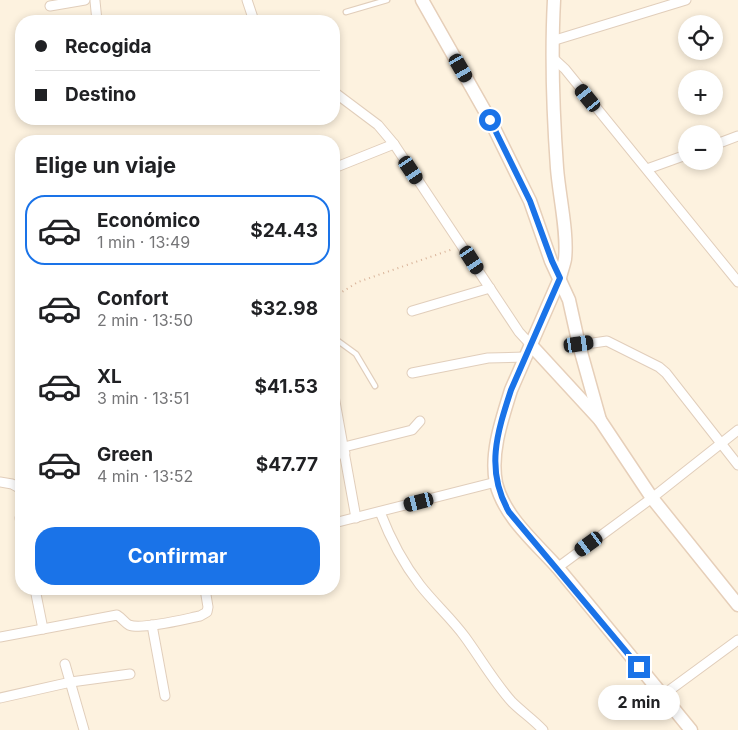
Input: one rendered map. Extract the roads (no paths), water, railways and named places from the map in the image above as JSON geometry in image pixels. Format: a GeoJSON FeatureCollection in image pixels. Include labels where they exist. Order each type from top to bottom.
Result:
{"type":"FeatureCollection","features":[{"type":"Feature","properties":{"kind":"main road"},"geometry":{"type":"LineString","coordinates":[[422,0],[490,120],[530,201],[552,261],[569,300],[600,420]]}},
{"type":"Feature","properties":{"kind":"main road"},"geometry":{"type":"LineString","coordinates":[[554,0],[552,57],[557,169],[565,260],[560,278],[511,390],[501,424],[495,466],[496,482],[501,498],[509,512],[691,730]]}},
{"type":"Feature","properties":{"kind":"main road"},"geometry":{"type":"LineString","coordinates":[[528,351],[600,420],[652,498],[738,605]]}},
{"type":"Feature","properties":{"kind":"street"},"geometry":{"type":"LineString","coordinates":[[50,6],[85,0]]}},
{"type":"Feature","properties":{"kind":"street"},"geometry":{"type":"LineString","coordinates":[[95,0],[96,15]]}},
{"type":"Feature","properties":{"kind":"street"},"geometry":{"type":"LineString","coordinates":[[247,0],[252,15]]}},
{"type":"Feature","properties":{"kind":"street"},"geometry":{"type":"LineString","coordinates":[[552,42],[686,0]]}},
{"type":"Feature","properties":{"kind":"street"},"geometry":{"type":"LineString","coordinates":[[552,57],[565,69],[738,282]]}},
{"type":"Feature","properties":{"kind":"street"},"geometry":{"type":"LineString","coordinates":[[340,96],[378,125],[394,144],[519,332],[528,351],[412,373]]}},
{"type":"Feature","properties":{"kind":"street"},"geometry":{"type":"LineString","coordinates":[[723,142],[738,136]]}},
{"type":"Feature","properties":{"kind":"street"},"geometry":{"type":"LineString","coordinates":[[340,166],[394,144]]}},
{"type":"Feature","properties":{"kind":"street"},"geometry":{"type":"LineString","coordinates":[[647,169],[678,158]]}},
{"type":"Feature","properties":{"kind":"street"},"geometry":{"type":"LineString","coordinates":[[412,311],[490,288]]}},
{"type":"Feature","properties":{"kind":"street"},"geometry":{"type":"LineString","coordinates":[[579,344],[607,341],[659,367],[666,373],[738,466]]}},
{"type":"Feature","properties":{"kind":"street"},"geometry":{"type":"LineString","coordinates":[[340,452],[412,430],[420,421]]}},
{"type":"Feature","properties":{"kind":"street"},"geometry":{"type":"LineString","coordinates":[[340,428],[356,518]]}},
{"type":"Feature","properties":{"kind":"street"},"geometry":{"type":"LineString","coordinates":[[557,568],[652,498],[738,430]]}},
{"type":"Feature","properties":{"kind":"street"},"geometry":{"type":"LineString","coordinates":[[0,482],[15,486]]}},
{"type":"Feature","properties":{"kind":"street"},"geometry":{"type":"LineString","coordinates":[[340,522],[496,482]]}},
{"type":"Feature","properties":{"kind":"street"},"geometry":{"type":"LineString","coordinates":[[380,512],[400,554],[421,586],[464,636],[500,688],[514,704],[543,730]]}},
{"type":"Feature","properties":{"kind":"street"},"geometry":{"type":"LineString","coordinates":[[36,595],[43,629]]}},
{"type":"Feature","properties":{"kind":"street"},"geometry":{"type":"LineString","coordinates":[[0,638],[117,615],[127,624],[133,626],[152,625],[200,616],[207,612],[205,595]]}},
{"type":"Feature","properties":{"kind":"street"},"geometry":{"type":"LineString","coordinates":[[152,625],[165,696]]}},
{"type":"Feature","properties":{"kind":"street"},"geometry":{"type":"LineString","coordinates":[[663,695],[738,640]]}},
{"type":"Feature","properties":{"kind":"street"},"geometry":{"type":"LineString","coordinates":[[65,664],[84,730]]}},
{"type":"Feature","properties":{"kind":"street"},"geometry":{"type":"LineString","coordinates":[[0,698],[71,682],[130,674]]}},
{"type":"Feature","properties":{"kind":"lane"},"geometry":{"type":"LineString","coordinates":[[346,12],[387,0]]}},
{"type":"Feature","properties":{"kind":"lane"},"geometry":{"type":"LineString","coordinates":[[340,342],[356,354],[375,386]]}}]}
